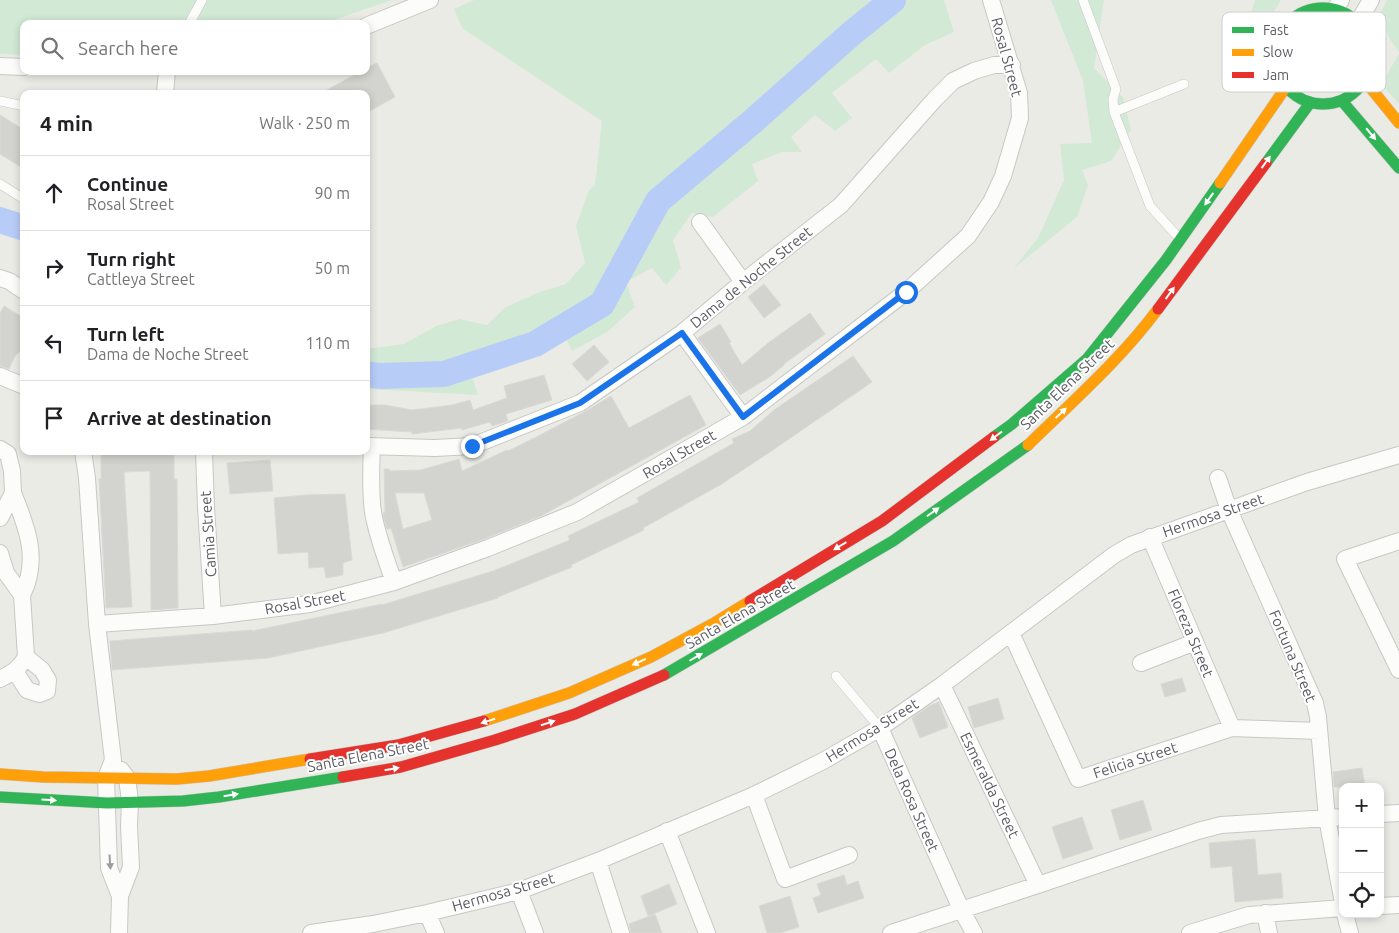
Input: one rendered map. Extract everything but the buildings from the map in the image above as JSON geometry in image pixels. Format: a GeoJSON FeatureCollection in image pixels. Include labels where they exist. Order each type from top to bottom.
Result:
{"type":"FeatureCollection","features":[{"type":"Feature","properties":{"kind":"street"},"geometry":{"type":"LineString","coordinates":[[370,24],[430,0]]}},
{"type":"Feature","properties":{"kind":"street","name":"Rosal Street"},"geometry":{"type":"LineString","coordinates":[[97,624],[213,616],[310,604],[394,582],[488,548],[577,512],[743,417],[906,292],[968,236],[991,202],[1003,176],[1020,118],[1019,93],[991,0]]}},
{"type":"Feature","properties":{"kind":"street"},"geometry":{"type":"LineString","coordinates":[[1364,12],[1371,0]]}},
{"type":"Feature","properties":{"kind":"street"},"geometry":{"type":"LineString","coordinates":[[1303,12],[1338,4]]}},
{"type":"Feature","properties":{"kind":"street","name":"Dama de Noche Street"},"geometry":{"type":"LineString","coordinates":[[370,446],[434,448],[472,446],[580,403],[682,333],[841,205],[953,82],[974,71],[994,65],[1012,65]]}},
{"type":"Feature","properties":{"kind":"street"},"geometry":{"type":"LineString","coordinates":[[0,66],[20,67]]}},
{"type":"Feature","properties":{"kind":"street"},"geometry":{"type":"LineString","coordinates":[[165,90],[167,75]]}},
{"type":"Feature","properties":{"kind":"street","name":"Santa Elena Street"},"geometry":{"type":"LineString","coordinates":[[0,774],[43,777],[177,779],[209,776],[398,746],[489,720],[569,693],[651,657],[714,623],[882,521],[1012,424],[1087,359],[1166,260],[1283,92]]}},
{"type":"Feature","properties":{"kind":"street"},"geometry":{"type":"LineString","coordinates":[[1291,92],[1310,102],[1326,104],[1342,101],[1356,92]]}},
{"type":"Feature","properties":{"kind":"street"},"geometry":{"type":"LineString","coordinates":[[1374,92],[1399,123]]}},
{"type":"Feature","properties":{"kind":"street"},"geometry":{"type":"LineString","coordinates":[[1342,101],[1399,168]]}},
{"type":"Feature","properties":{"kind":"street","name":"Santa Elena Street"},"geometry":{"type":"LineString","coordinates":[[0,797],[107,802],[183,801],[220,797],[401,767],[495,740],[575,714],[665,674],[893,541],[1025,447],[1106,370],[1148,322],[1310,102]]}},
{"type":"Feature","properties":{"kind":"street"},"geometry":{"type":"LineString","coordinates":[[700,222],[744,282]]}},
{"type":"Feature","properties":{"kind":"street"},"geometry":{"type":"LineString","coordinates":[[0,278],[20,288]]}},
{"type":"Feature","properties":{"kind":"street"},"geometry":{"type":"LineString","coordinates":[[682,333],[743,417]]}},
{"type":"Feature","properties":{"kind":"street"},"geometry":{"type":"LineString","coordinates":[[0,376],[20,384]]}},
{"type":"Feature","properties":{"kind":"street"},"geometry":{"type":"LineString","coordinates":[[0,449],[8,454],[12,471],[13,492],[28,536],[32,562],[28,583],[22,595],[26,657],[22,665],[15,671],[0,679]]}},
{"type":"Feature","properties":{"kind":"street"},"geometry":{"type":"LineString","coordinates":[[84,455],[87,478],[97,624],[113,760],[106,778],[109,868],[120,896]]}},
{"type":"Feature","properties":{"kind":"street","name":"Camia Street"},"geometry":{"type":"LineString","coordinates":[[204,455],[213,616]]}},
{"type":"Feature","properties":{"kind":"street"},"geometry":{"type":"LineString","coordinates":[[369,455],[373,512],[380,544],[394,582]]}},
{"type":"Feature","properties":{"kind":"street","name":"Hermosa Street"},"geometry":{"type":"LineString","coordinates":[[311,933],[373,924],[427,913],[518,890],[598,862],[754,795],[823,761],[880,728],[942,685],[1114,555],[1132,544],[1307,482],[1399,455]]}},
{"type":"Feature","properties":{"kind":"street","name":"Fortuna Street"},"geometry":{"type":"LineString","coordinates":[[1218,478],[1229,510],[1315,703],[1335,817],[1340,873]]}},
{"type":"Feature","properties":{"kind":"street"},"geometry":{"type":"LineString","coordinates":[[0,518],[13,492]]}},
{"type":"Feature","properties":{"kind":"street","name":"Floreza Street"},"geometry":{"type":"LineString","coordinates":[[1150,537],[1232,728]]}},
{"type":"Feature","properties":{"kind":"street"},"geometry":{"type":"LineString","coordinates":[[1399,542],[1345,559],[1399,670]]}},
{"type":"Feature","properties":{"kind":"street"},"geometry":{"type":"LineString","coordinates":[[0,553],[6,572],[22,595]]}},
{"type":"Feature","properties":{"kind":"street","name":"Felicia Street"},"geometry":{"type":"LineString","coordinates":[[1011,634],[1078,779],[1232,728],[1319,731]]}},
{"type":"Feature","properties":{"kind":"street"},"geometry":{"type":"LineString","coordinates":[[1141,663],[1195,642]]}},
{"type":"Feature","properties":{"kind":"street"},"geometry":{"type":"LineString","coordinates":[[15,671],[27,690],[39,694],[47,691],[48,680],[42,670],[26,657]]}},
{"type":"Feature","properties":{"kind":"street","name":"Esmeralda Street"},"geometry":{"type":"LineString","coordinates":[[942,685],[1038,885]]}},
{"type":"Feature","properties":{"kind":"street","name":"Dela Rosa Street"},"geometry":{"type":"LineString","coordinates":[[880,728],[961,909],[974,933]]}},
{"type":"Feature","properties":{"kind":"street"},"geometry":{"type":"LineString","coordinates":[[113,760],[127,778],[130,801],[131,867],[120,896],[119,933]]}},
{"type":"Feature","properties":{"kind":"street"},"geometry":{"type":"LineString","coordinates":[[754,795],[785,879],[849,855]]}},
{"type":"Feature","properties":{"kind":"street"},"geometry":{"type":"LineString","coordinates":[[1384,814],[1399,813]]}},
{"type":"Feature","properties":{"kind":"street"},"geometry":{"type":"LineString","coordinates":[[891,933],[1221,825],[1335,817]]}},
{"type":"Feature","properties":{"kind":"street"},"geometry":{"type":"LineString","coordinates":[[667,831],[707,933]]}},
{"type":"Feature","properties":{"kind":"street"},"geometry":{"type":"LineString","coordinates":[[598,862],[621,933]]}},
{"type":"Feature","properties":{"kind":"street"},"geometry":{"type":"LineString","coordinates":[[518,890],[535,933]]}},
{"type":"Feature","properties":{"kind":"street"},"geometry":{"type":"LineString","coordinates":[[1384,906],[1399,905]]}},
{"type":"Feature","properties":{"kind":"street"},"geometry":{"type":"LineString","coordinates":[[1190,933],[1249,915],[1339,908]]}},
{"type":"Feature","properties":{"kind":"street"},"geometry":{"type":"LineString","coordinates":[[427,913],[436,933]]}},
{"type":"Feature","properties":{"kind":"street"},"geometry":{"type":"LineString","coordinates":[[1265,913],[1269,933]]}},
{"type":"Feature","properties":{"kind":"street"},"geometry":{"type":"LineString","coordinates":[[1346,918],[1350,933]]}},
{"type":"Feature","properties":{"kind":"lane"},"geometry":{"type":"LineString","coordinates":[[192,20],[202,0]]}},
{"type":"Feature","properties":{"kind":"lane"},"geometry":{"type":"LineString","coordinates":[[1082,0],[1116,90],[1113,99],[1114,112],[1150,206],[1180,240]]}},
{"type":"Feature","properties":{"kind":"lane"},"geometry":{"type":"LineString","coordinates":[[1114,112],[1184,84]]}},
{"type":"Feature","properties":{"kind":"lane"},"geometry":{"type":"LineString","coordinates":[[0,102],[20,105]]}},
{"type":"Feature","properties":{"kind":"lane"},"geometry":{"type":"LineString","coordinates":[[0,184],[20,196]]}},
{"type":"Feature","properties":{"kind":"lane","name":"Dela Rosa Street"},"geometry":{"type":"LineString","coordinates":[[836,676],[880,728]]}},
{"type":"Feature","properties":{"kind":"green space"},"geometry":{"type":"Polygon","coordinates":[[[0,0],[392,0],[334,20],[20,20],[20,55],[0,54],[0,0]]]}},
{"type":"Feature","properties":{"kind":"green space"},"geometry":{"type":"Polygon","coordinates":[[[474,0],[944,0],[954,32],[925,45],[889,73],[876,59],[832,93],[852,118],[835,131],[815,115],[791,137],[802,152],[782,152],[752,164],[758,181],[713,217],[692,213],[673,240],[681,268],[666,285],[652,268],[626,282],[635,307],[607,332],[572,351],[566,338],[537,353],[472,376],[478,395],[370,389],[370,348],[404,344],[436,326],[460,319],[487,325],[506,307],[540,292],[566,284],[585,263],[576,226],[589,190],[595,185],[602,121],[462,28],[454,9],[474,0]]]}},
{"type":"Feature","properties":{"kind":"green space"},"geometry":{"type":"Polygon","coordinates":[[[1051,0],[1104,0],[1094,68],[1123,97],[1131,130],[1111,161],[1082,170],[1088,185],[1077,217],[1013,269],[1038,238],[1064,180],[1060,144],[1092,143],[1083,81],[1051,0]]]}},
{"type":"Feature","properties":{"kind":"green space"},"geometry":{"type":"Polygon","coordinates":[[[1255,0],[1281,0],[1274,12],[1252,12],[1255,0]]]}},
{"type":"Feature","properties":{"kind":"green space"},"geometry":{"type":"Polygon","coordinates":[[[1387,0],[1399,0],[1399,52],[1386,30],[1386,12],[1381,12],[1387,0]]]}},
{"type":"Feature","properties":{"kind":"green space"},"geometry":{"type":"Polygon","coordinates":[[[1399,54],[1399,104],[1386,90],[1386,76],[1399,54]]]}},
{"type":"Feature","properties":{"kind":"waterway"},"geometry":{"type":"LineString","coordinates":[[370,375],[380,376],[444,374],[535,344],[602,304],[658,201],[752,122],[852,33],[893,0]]}},
{"type":"Feature","properties":{"kind":"waterway"},"geometry":{"type":"LineString","coordinates":[[0,220],[20,227]]}},
{"type":"Feature","properties":{"kind":"traffic: fast"},"geometry":{"type":"LineString","coordinates":[[1302,12],[1323,8],[1344,12]]}},
{"type":"Feature","properties":{"kind":"traffic: fast"},"geometry":{"type":"LineString","coordinates":[[1291,92],[1304,101],[1323,104],[1342,101],[1355,92]]}},
{"type":"Feature","properties":{"kind":"traffic: fast"},"geometry":{"type":"LineString","coordinates":[[1342,101],[1399,168]]}},
{"type":"Feature","properties":{"kind":"traffic: fast"},"geometry":{"type":"LineString","coordinates":[[1266,163],[1310,103]]}},
{"type":"Feature","properties":{"kind":"traffic: fast"},"geometry":{"type":"LineString","coordinates":[[994,437],[1012,424],[1087,359],[1166,260],[1220,183]]}},
{"type":"Feature","properties":{"kind":"traffic: fast"},"geometry":{"type":"LineString","coordinates":[[664,675],[893,541],[1028,445]]}},
{"type":"Feature","properties":{"kind":"traffic: fast"},"geometry":{"type":"LineString","coordinates":[[0,797],[107,803],[183,801],[343,777]]}},
{"type":"Feature","properties":{"kind":"traffic: slow"},"geometry":{"type":"LineString","coordinates":[[1220,183],[1283,92]]}},
{"type":"Feature","properties":{"kind":"traffic: slow"},"geometry":{"type":"LineString","coordinates":[[1374,92],[1399,123]]}},
{"type":"Feature","properties":{"kind":"traffic: slow"},"geometry":{"type":"LineString","coordinates":[[1028,445],[1112,363],[1158,309]]}},
{"type":"Feature","properties":{"kind":"traffic: slow"},"geometry":{"type":"LineString","coordinates":[[484,721],[569,693],[651,657],[750,601]]}},
{"type":"Feature","properties":{"kind":"traffic: slow"},"geometry":{"type":"LineString","coordinates":[[0,774],[43,777],[177,779],[209,776],[310,759]]}},
{"type":"Feature","properties":{"kind":"traffic: jam"},"geometry":{"type":"LineString","coordinates":[[1158,309],[1266,163]]}},
{"type":"Feature","properties":{"kind":"traffic: jam"},"geometry":{"type":"LineString","coordinates":[[750,601],[882,521],[994,437]]}},
{"type":"Feature","properties":{"kind":"traffic: jam"},"geometry":{"type":"LineString","coordinates":[[343,777],[401,767],[495,740],[575,714],[664,675]]}},
{"type":"Feature","properties":{"kind":"traffic: jam"},"geometry":{"type":"LineString","coordinates":[[310,759],[398,745],[484,721]]}},
{"type":"Feature","properties":{"kind":"route"},"geometry":{"type":"LineString","coordinates":[[472,446],[580,403],[682,333],[743,417],[906,292]]}}]}
